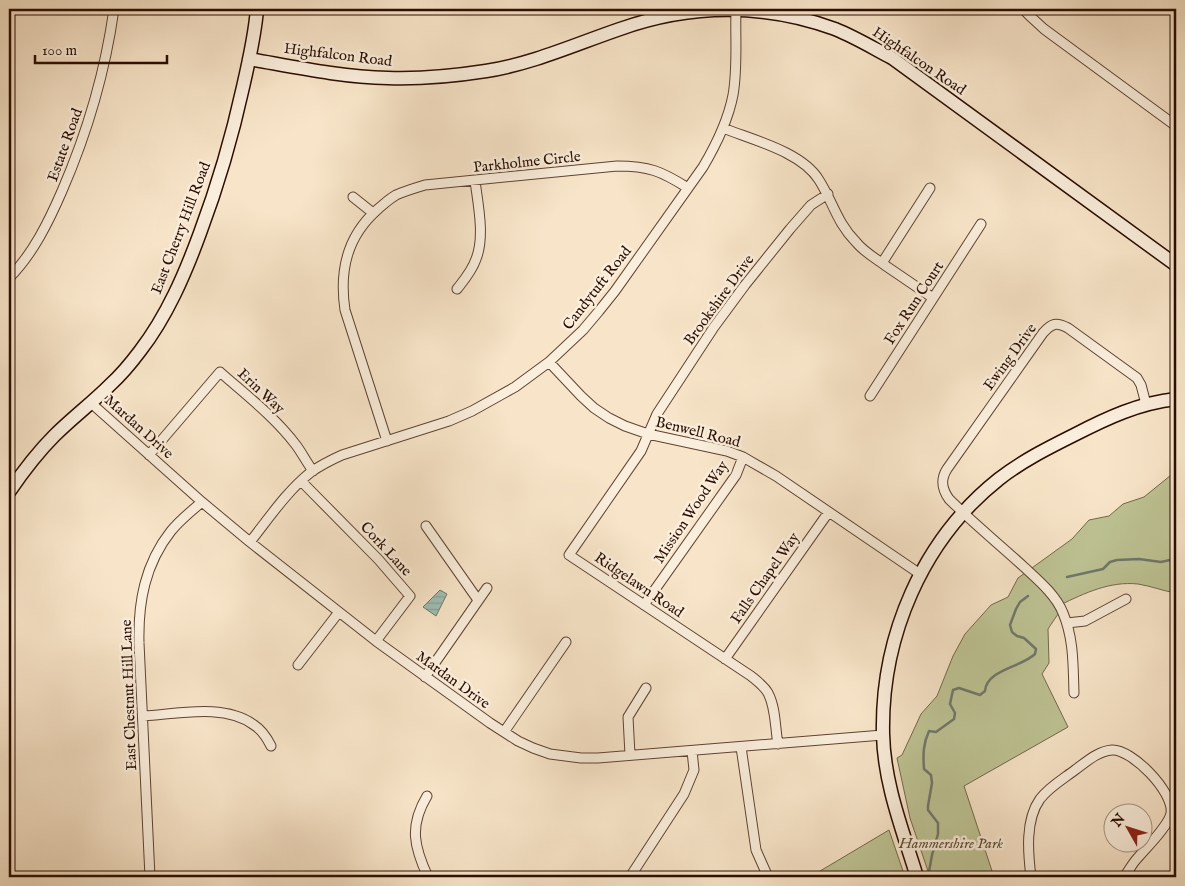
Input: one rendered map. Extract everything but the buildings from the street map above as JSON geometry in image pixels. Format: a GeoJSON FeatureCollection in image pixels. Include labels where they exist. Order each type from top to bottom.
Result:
{"type":"FeatureCollection","features":[{"type":"Feature","properties":{"kind":"street","name":"Estate Road"},"geometry":{"type":"LineString","coordinates":[[9,278],[27,256],[40,235],[56,206],[72,168],[88,126],[101,79],[114,9]]}},
{"type":"Feature","properties":{"kind":"street","name":"East Cherry Hill Road"},"geometry":{"type":"LineString","coordinates":[[9,492],[48,442],[112,384],[141,349],[168,307],[184,276],[223,167],[234,127],[258,9]]}},
{"type":"Feature","properties":{"kind":"street","name":"Highfalcon Road"},"geometry":{"type":"LineString","coordinates":[[249,59],[355,76],[416,78],[452,75],[488,71],[522,63],[555,53],[621,28],[677,14],[736,9],[782,12],[836,30],[892,58],[1176,265]]}},
{"type":"Feature","properties":{"kind":"street","name":"Candytuft Road"},"geometry":{"type":"LineString","coordinates":[[250,542],[285,498],[313,471],[342,455],[449,421],[472,411],[515,387],[549,362],[599,312],[713,151],[730,109],[734,84],[736,9]]}},
{"type":"Feature","properties":{"kind":"street"},"geometry":{"type":"LineString","coordinates":[[1023,9],[1044,29],[1176,126]]}},
{"type":"Feature","properties":{"kind":"street"},"geometry":{"type":"LineString","coordinates":[[723,128],[782,151],[796,158],[813,171],[828,194],[836,214],[847,233],[857,244],[933,298]]}},
{"type":"Feature","properties":{"kind":"street","name":"Parkholme Circle"},"geometry":{"type":"LineString","coordinates":[[387,440],[346,310],[343,294],[343,270],[355,236],[373,213],[388,200],[425,185],[617,166],[635,166],[651,169],[667,175],[688,188]]}},
{"type":"Feature","properties":{"kind":"street"},"geometry":{"type":"LineString","coordinates":[[457,289],[470,272],[479,250],[481,236],[475,181]]}},
{"type":"Feature","properties":{"kind":"street"},"geometry":{"type":"LineString","coordinates":[[882,263],[930,188]]}},
{"type":"Feature","properties":{"kind":"street","name":"Brookshire Drive"},"geometry":{"type":"LineString","coordinates":[[648,434],[662,406],[714,327],[745,285],[811,205],[828,194]]}},
{"type":"Feature","properties":{"kind":"street"},"geometry":{"type":"LineString","coordinates":[[353,197],[373,213]]}},
{"type":"Feature","properties":{"kind":"street","name":"Fox Run Court"},"geometry":{"type":"LineString","coordinates":[[870,396],[981,224]]}},
{"type":"Feature","properties":{"kind":"street","name":"Ewing Drive"},"geometry":{"type":"LineString","coordinates":[[964,513],[949,500],[945,493],[942,480],[943,475],[1049,327],[1061,324],[1068,328],[1136,378],[1141,385],[1146,404]]}},
{"type":"Feature","properties":{"kind":"street","name":"Benwell Road"},"geometry":{"type":"LineString","coordinates":[[549,362],[574,390],[594,408],[625,426],[648,434],[727,451],[743,457],[776,476],[920,574]]}},
{"type":"Feature","properties":{"kind":"street","name":"Erin Way"},"geometry":{"type":"LineString","coordinates":[[149,455],[220,372],[278,425],[296,445],[313,471]]}},
{"type":"Feature","properties":{"kind":"street"},"geometry":{"type":"LineString","coordinates":[[917,877],[890,789],[883,735],[887,670],[894,639],[901,616],[920,574],[944,536],[964,513],[999,480],[1022,463],[1127,410],[1146,404],[1176,399]]}},
{"type":"Feature","properties":{"kind":"street","name":"Mardan Drive"},"geometry":{"type":"LineString","coordinates":[[90,403],[250,542],[376,641],[504,732],[533,748],[550,754],[581,758],[630,756],[883,735]]}},
{"type":"Feature","properties":{"kind":"street","name":"Ridgelawn Road"},"geometry":{"type":"LineString","coordinates":[[648,434],[640,451],[569,555],[761,684],[772,702],[778,744]]}},
{"type":"Feature","properties":{"kind":"street","name":"Mission Wood Way"},"geometry":{"type":"LineString","coordinates":[[644,606],[736,475],[743,457]]}},
{"type":"Feature","properties":{"kind":"street","name":"Cork Lane"},"geometry":{"type":"LineString","coordinates":[[301,481],[378,559],[410,596],[376,641]]}},
{"type":"Feature","properties":{"kind":"street","name":"East Chestnut Hill Lane"},"geometry":{"type":"LineString","coordinates":[[150,877],[139,619],[141,599],[146,579],[160,548],[183,518],[202,502]]}},
{"type":"Feature","properties":{"kind":"street","name":"Falls Chapel Way"},"geometry":{"type":"LineString","coordinates":[[725,659],[828,513]]}},
{"type":"Feature","properties":{"kind":"street"},"geometry":{"type":"LineString","coordinates":[[964,513],[1044,586],[1058,603],[1063,612],[1070,636],[1074,693]]}},
{"type":"Feature","properties":{"kind":"street"},"geometry":{"type":"LineString","coordinates":[[426,526],[478,600]]}},
{"type":"Feature","properties":{"kind":"street"},"geometry":{"type":"LineString","coordinates":[[425,677],[487,588]]}},
{"type":"Feature","properties":{"kind":"street"},"geometry":{"type":"LineString","coordinates":[[1067,623],[1086,621],[1126,599]]}},
{"type":"Feature","properties":{"kind":"street"},"geometry":{"type":"LineString","coordinates":[[298,665],[339,612]]}},
{"type":"Feature","properties":{"kind":"street"},"geometry":{"type":"LineString","coordinates":[[504,732],[566,642]]}},
{"type":"Feature","properties":{"kind":"street"},"geometry":{"type":"LineString","coordinates":[[630,756],[628,717],[646,688]]}},
{"type":"Feature","properties":{"kind":"street"},"geometry":{"type":"LineString","coordinates":[[144,716],[208,711],[224,713],[245,719],[256,726],[272,746]]}},
{"type":"Feature","properties":{"kind":"street"},"geometry":{"type":"LineString","coordinates":[[741,747],[756,850],[768,877]]}},
{"type":"Feature","properties":{"kind":"street"},"geometry":{"type":"LineString","coordinates":[[1031,877],[1029,825],[1040,799],[1050,788],[1094,756],[1112,750],[1121,751],[1140,763],[1164,789],[1171,806],[1171,814],[1166,823],[1124,877]]}},
{"type":"Feature","properties":{"kind":"street"},"geometry":{"type":"LineString","coordinates":[[630,877],[684,794],[694,770],[692,751]]}},
{"type":"Feature","properties":{"kind":"street"},"geometry":{"type":"LineString","coordinates":[[427,796],[420,808],[416,822],[415,838],[421,862],[428,877]]}},
{"type":"Feature","properties":{"kind":"green space"},"geometry":{"type":"Polygon","coordinates":[[[1176,471],[1176,593],[1138,584],[1118,584],[1088,592],[1060,605],[1060,611],[1048,629],[1049,663],[1042,674],[1068,727],[964,786],[994,877],[930,877],[910,818],[897,758],[902,755],[921,714],[937,696],[953,656],[965,634],[991,605],[1008,597],[1018,578],[1072,539],[1089,520],[1109,516],[1123,504],[1144,497],[1176,471]]]}},
{"type":"Feature","properties":{"kind":"green space","name":"Hammershire Park"},"geometry":{"type":"Polygon","coordinates":[[[889,830],[905,877],[810,877],[889,830]]]}},
{"type":"Feature","properties":{"kind":"water"},"geometry":{"type":"Polygon","coordinates":[[[440,590],[447,594],[436,616],[423,607],[440,590]]]}},
{"type":"Feature","properties":{"kind":"waterway"},"geometry":{"type":"LineString","coordinates":[[1067,577],[1103,569],[1110,562],[1117,560],[1176,561]]}},
{"type":"Feature","properties":{"kind":"waterway"},"geometry":{"type":"LineString","coordinates":[[928,877],[938,834],[938,823],[928,810],[932,783],[931,775],[924,769],[924,749],[927,736],[929,731],[936,732],[954,719],[955,713],[950,704],[953,690],[959,688],[980,695],[985,691],[991,678],[1035,654],[1036,649],[1024,638],[1012,632],[1010,625],[1020,602],[1028,596]]}}]}
